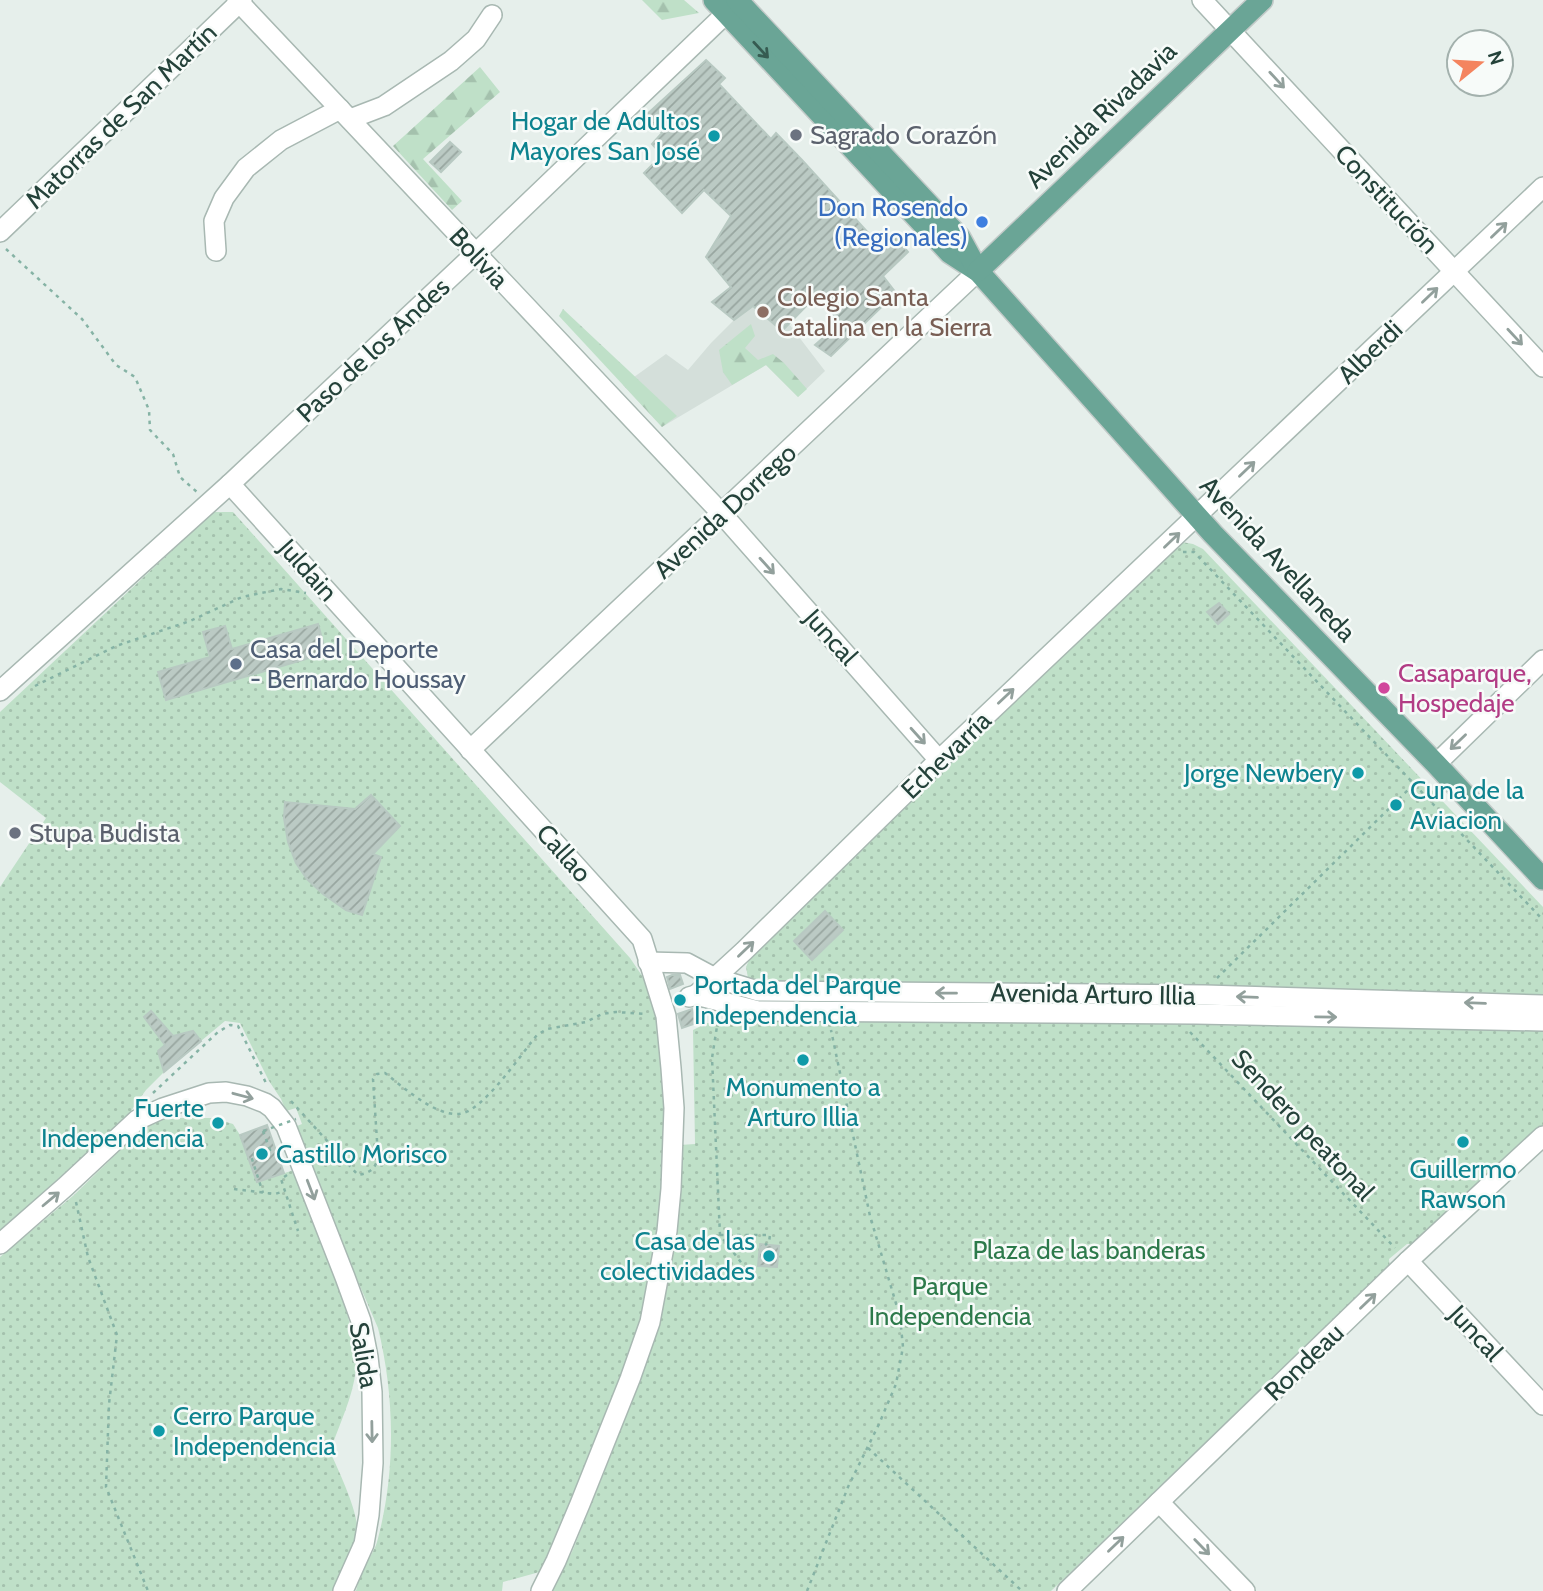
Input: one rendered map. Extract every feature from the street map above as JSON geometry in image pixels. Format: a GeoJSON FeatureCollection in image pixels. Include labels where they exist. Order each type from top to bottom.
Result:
{"type":"FeatureCollection","features":[{"type":"Feature","properties":{"kind":"main road","name":"Avenida Rivadavia"},"geometry":{"type":"LineString","coordinates":[[978,271],[1262,0]]}},
{"type":"Feature","properties":{"kind":"main road","name":"Avenida Avellaneda"},"geometry":{"type":"LineString","coordinates":[[732,3],[960,239],[978,271],[1213,534],[1436,764],[1543,879]]}},
{"type":"Feature","properties":{"kind":"street","name":"Constitución"},"geometry":{"type":"LineString","coordinates":[[1202,0],[1543,367]]}},
{"type":"Feature","properties":{"kind":"street","name":"Bolivia"},"geometry":{"type":"LineString","coordinates":[[240,1],[722,514]]}},
{"type":"Feature","properties":{"kind":"street","name":"Matorras de San Martín"},"geometry":{"type":"LineString","coordinates":[[0,232],[240,1]]}},
{"type":"Feature","properties":{"kind":"street","name":"Paso de los Andes"},"geometry":{"type":"LineString","coordinates":[[0,691],[230,484],[475,254],[732,3]]}},
{"type":"Feature","properties":{"kind":"street"},"geometry":{"type":"LineString","coordinates":[[216,251],[214,221],[224,198],[246,168],[281,140],[345,114],[384,106],[451,61],[476,39],[492,15]]}},
{"type":"Feature","properties":{"kind":"street","name":"Alberdi"},"geometry":{"type":"LineString","coordinates":[[1197,516],[1543,187]]}},
{"type":"Feature","properties":{"kind":"street","name":"Avenida Dorrego"},"geometry":{"type":"LineString","coordinates":[[470,750],[978,271]]}},
{"type":"Feature","properties":{"kind":"street","name":"Juldain"},"geometry":{"type":"LineString","coordinates":[[230,484],[470,750]]}},
{"type":"Feature","properties":{"kind":"street","name":"Juncal"},"geometry":{"type":"LineString","coordinates":[[722,514],[939,760]]}},
{"type":"Feature","properties":{"kind":"street","name":"Echevarría"},"geometry":{"type":"LineString","coordinates":[[677,1003],[715,978],[939,760],[1197,516]]}},
{"type":"Feature","properties":{"kind":"street"},"geometry":{"type":"LineString","coordinates":[[1436,764],[1543,660]]}},
{"type":"Feature","properties":{"kind":"street","name":"Callao"},"geometry":{"type":"LineString","coordinates":[[470,750],[642,939],[648,962],[677,1003],[672,1177],[667,1231],[650,1322],[580,1504],[541,1591]]}},
{"type":"Feature","properties":{"kind":"street","name":"Avenida Arturo Illia"},"geometry":{"type":"LineString","coordinates":[[648,962],[687,963],[715,978],[758,990],[1205,995],[1543,1005]]}},
{"type":"Feature","properties":{"kind":"street","name":"Avenida Arturo Illia"},"geometry":{"type":"LineString","coordinates":[[677,1003],[758,1011],[1543,1021]]}},
{"type":"Feature","properties":{"kind":"street"},"geometry":{"type":"LineString","coordinates":[[0,1244],[137,1120],[163,1108],[209,1093],[226,1092],[265,1103],[291,1123]]}},
{"type":"Feature","properties":{"kind":"street","name":"Salida"},"geometry":{"type":"LineString","coordinates":[[291,1123],[361,1321],[372,1392],[373,1463],[369,1515],[364,1544],[343,1591]]}},
{"type":"Feature","properties":{"kind":"street","name":"Rondeau"},"geometry":{"type":"LineString","coordinates":[[1067,1591],[1408,1261],[1543,1136]]}},
{"type":"Feature","properties":{"kind":"street","name":"Juncal"},"geometry":{"type":"LineString","coordinates":[[1408,1261],[1543,1405]]}},
{"type":"Feature","properties":{"kind":"street"},"geometry":{"type":"LineString","coordinates":[[1160,1503],[1245,1591]]}},
{"type":"Feature","properties":{"kind":"path"},"geometry":{"type":"LineString","coordinates":[[0,246],[82,319],[116,365],[135,377],[149,410],[149,430],[173,454],[180,477],[209,503]]}},
{"type":"Feature","properties":{"kind":"path"},"geometry":{"type":"LineString","coordinates":[[1177,552],[1194,552],[1543,920]]}},
{"type":"Feature","properties":{"kind":"path"},"geometry":{"type":"LineString","coordinates":[[35,685],[116,646],[190,621],[242,597],[281,589],[332,597]]}},
{"type":"Feature","properties":{"kind":"path"},"geometry":{"type":"LineString","coordinates":[[1211,984],[1414,784]]}},
{"type":"Feature","properties":{"kind":"path"},"geometry":{"type":"LineString","coordinates":[[289,1100],[358,1175],[367,1173],[376,1166],[379,1156],[373,1079],[377,1074],[385,1073],[418,1098],[456,1115],[468,1112],[489,1094],[537,1035],[547,1029],[586,1022],[602,1014],[677,1003]]}},
{"type":"Feature","properties":{"kind":"path"},"geometry":{"type":"LineString","coordinates":[[718,1016],[712,1058],[720,1236],[747,1270]]}},
{"type":"Feature","properties":{"kind":"path"},"geometry":{"type":"LineString","coordinates":[[807,1591],[848,1486],[896,1384],[904,1347],[900,1317],[870,1216],[830,1023]]}},
{"type":"Feature","properties":{"kind":"path"},"geometry":{"type":"LineString","coordinates":[[137,1120],[153,1091],[218,1032],[230,1025],[238,1026],[268,1085]]}},
{"type":"Feature","properties":{"kind":"path","name":"Sendero peatonal"},"geometry":{"type":"LineString","coordinates":[[1188,1029],[1392,1245]]}},
{"type":"Feature","properties":{"kind":"path"},"geometry":{"type":"LineString","coordinates":[[263,1193],[251,1156],[270,1150],[263,1130],[291,1123]]}},
{"type":"Feature","properties":{"kind":"path"},"geometry":{"type":"LineString","coordinates":[[281,1179],[298,1231]]}},
{"type":"Feature","properties":{"kind":"path"},"geometry":{"type":"LineString","coordinates":[[71,1182],[88,1257],[117,1335],[109,1404],[106,1488],[148,1591]]}},
{"type":"Feature","properties":{"kind":"path"},"geometry":{"type":"LineString","coordinates":[[234,1189],[275,1195],[285,1191]]}},
{"type":"Feature","properties":{"kind":"path"},"geometry":{"type":"LineString","coordinates":[[720,1236],[770,1236],[765,1245]]}},
{"type":"Feature","properties":{"kind":"path"},"geometry":{"type":"LineString","coordinates":[[867,1448],[1022,1591]]}},
{"type":"Feature","properties":{"kind":"shaded area","name":"Colegio Santa Catalina en la Sierra"},"geometry":{"type":"Polygon","coordinates":[[[706,257],[818,294],[789,324],[825,371],[798,397],[766,365],[662,427],[623,385],[666,354],[688,370],[734,320],[712,302],[730,287],[706,257]]]}},
{"type":"Feature","properties":{"kind":"green space"},"geometry":{"type":"Polygon","coordinates":[[[642,0],[684,0],[699,13],[662,20],[642,0]]]}},
{"type":"Feature","properties":{"kind":"green space"},"geometry":{"type":"Polygon","coordinates":[[[480,67],[500,92],[423,159],[462,201],[452,210],[393,146],[480,67]]]}},
{"type":"Feature","properties":{"kind":"green space"},"geometry":{"type":"Polygon","coordinates":[[[563,309],[677,416],[662,427],[559,316],[563,309]]]}},
{"type":"Feature","properties":{"kind":"green space"},"geometry":{"type":"Polygon","coordinates":[[[751,324],[755,336],[745,348],[758,360],[773,354],[784,363],[807,389],[798,397],[766,365],[732,385],[723,372],[719,350],[751,324]]]}},
{"type":"Feature","properties":{"kind":"green space"},"geometry":{"type":"Polygon","coordinates":[[[213,512],[233,512],[630,958],[647,983],[660,1024],[666,1134],[660,1217],[642,1317],[543,1571],[503,1582],[502,1591],[356,1591],[362,1570],[377,1542],[388,1489],[391,1435],[384,1354],[378,1328],[292,1128],[302,1124],[296,1108],[286,1111],[240,1023],[225,1021],[201,1041],[193,1031],[173,1036],[165,1027],[158,1036],[165,1045],[158,1051],[164,1072],[146,1090],[128,1115],[0,1232],[0,887],[46,818],[0,782],[0,712],[213,512]]]}},
{"type":"Feature","properties":{"kind":"green space"},"geometry":{"type":"Polygon","coordinates":[[[1182,542],[1203,549],[1543,907],[1543,995],[753,982],[748,978],[746,967],[750,958],[1174,546],[1182,542]]]}},
{"type":"Feature","properties":{"kind":"green space","name":"Parque Independencia"},"geometry":{"type":"Polygon","coordinates":[[[754,1018],[1543,1030],[1543,1125],[1418,1244],[1407,1244],[1389,1259],[1390,1269],[1051,1591],[551,1591],[572,1552],[635,1389],[680,1145],[695,1144],[693,1030],[707,1023],[728,1025],[738,1020],[754,1018]]]}},
{"type":"Feature","properties":{"kind":"green space"},"geometry":{"type":"Polygon","coordinates":[[[166,1118],[213,1118],[233,1124],[240,1135],[257,1182],[297,1169],[325,1244],[349,1321],[356,1363],[352,1390],[330,1451],[349,1495],[358,1530],[353,1552],[335,1591],[0,1591],[0,1257],[74,1195],[141,1130],[166,1118]]]}},
{"type":"Feature","properties":{"kind":"building"},"geometry":{"type":"Polygon","coordinates":[[[706,60],[725,78],[719,84],[771,139],[776,133],[881,247],[893,234],[908,252],[883,276],[896,293],[831,356],[815,345],[840,323],[816,296],[782,331],[753,306],[734,320],[712,302],[731,287],[706,257],[731,216],[704,190],[682,213],[644,173],[662,155],[652,144],[662,133],[645,116],[706,60]]]}},
{"type":"Feature","properties":{"kind":"building"},"geometry":{"type":"Polygon","coordinates":[[[450,142],[461,152],[441,172],[430,162],[450,142]]]}},
{"type":"Feature","properties":{"kind":"building"},"geometry":{"type":"Polygon","coordinates":[[[1219,603],[1229,614],[1218,624],[1207,612],[1219,603]]]}},
{"type":"Feature","properties":{"kind":"building","name":"Casa del Deporte - Bernardo Houssay"},"geometry":{"type":"Polygon","coordinates":[[[318,624],[326,653],[166,700],[158,672],[210,657],[203,632],[225,626],[232,649],[318,624]]]}},
{"type":"Feature","properties":{"kind":"building"},"geometry":{"type":"Polygon","coordinates":[[[371,795],[400,826],[373,854],[381,857],[362,915],[346,910],[323,894],[307,879],[296,863],[288,842],[284,818],[285,802],[355,809],[371,795]]]}},
{"type":"Feature","properties":{"kind":"building"},"geometry":{"type":"Polygon","coordinates":[[[825,911],[843,930],[812,960],[794,941],[825,911]]]}},
{"type":"Feature","properties":{"kind":"building"},"geometry":{"type":"Polygon","coordinates":[[[680,975],[683,984],[670,989],[667,977],[680,975]]]}},
{"type":"Feature","properties":{"kind":"building"},"geometry":{"type":"Polygon","coordinates":[[[692,1009],[696,1023],[682,1028],[678,1014],[692,1009]]]}},
{"type":"Feature","properties":{"kind":"building"},"geometry":{"type":"Polygon","coordinates":[[[151,1011],[173,1036],[193,1031],[201,1041],[164,1072],[158,1051],[165,1045],[144,1017],[151,1011]]]}},
{"type":"Feature","properties":{"kind":"building","name":"Castillo Morisco"},"geometry":{"type":"Polygon","coordinates":[[[267,1125],[284,1173],[257,1182],[240,1135],[267,1125]]]}},
{"type":"Feature","properties":{"kind":"building","name":"Casa de las colectividades"},"geometry":{"type":"Polygon","coordinates":[[[760,1244],[779,1246],[777,1267],[758,1266],[760,1244]]]}},
{"type":"Feature","properties":{"kind":"place","name":"Sagrado Corazón"},"geometry":{"type":"Point","coordinates":[796,135]}},
{"type":"Feature","properties":{"kind":"place","name":"Hogar de Adultos Mayores San José"},"geometry":{"type":"Point","coordinates":[714,136]}},
{"type":"Feature","properties":{"kind":"place","name":"Don Rosendo (Regionales)"},"geometry":{"type":"Point","coordinates":[982,222]}},
{"type":"Feature","properties":{"kind":"place","name":"Colegio Santa Catalina en la Sierra"},"geometry":{"type":"Point","coordinates":[763,312]}},
{"type":"Feature","properties":{"kind":"place","name":"Casa del Deporte - Bernardo Houssay"},"geometry":{"type":"Point","coordinates":[236,664]}},
{"type":"Feature","properties":{"kind":"place","name":"Casaparque, Hospedaje"},"geometry":{"type":"Point","coordinates":[1384,688]}},
{"type":"Feature","properties":{"kind":"place","name":"Jorge Newbery"},"geometry":{"type":"Point","coordinates":[1358,773]}},
{"type":"Feature","properties":{"kind":"place","name":"Cuna de la Aviacion"},"geometry":{"type":"Point","coordinates":[1396,805]}},
{"type":"Feature","properties":{"kind":"place","name":"Stupa Budista"},"geometry":{"type":"Point","coordinates":[15,833]}},
{"type":"Feature","properties":{"kind":"place","name":"Portada del Parque Independencia"},"geometry":{"type":"Point","coordinates":[680,1000]}},
{"type":"Feature","properties":{"kind":"place","name":"Monumento a Arturo Illia"},"geometry":{"type":"Point","coordinates":[803,1060]}},
{"type":"Feature","properties":{"kind":"place","name":"Fuerte Independencia"},"geometry":{"type":"Point","coordinates":[218,1123]}},
{"type":"Feature","properties":{"kind":"place","name":"Guillermo Rawson"},"geometry":{"type":"Point","coordinates":[1463,1142]}},
{"type":"Feature","properties":{"kind":"place","name":"Castillo Morisco"},"geometry":{"type":"Point","coordinates":[262,1154]}},
{"type":"Feature","properties":{"kind":"place","name":"Casa de las colectividades"},"geometry":{"type":"Point","coordinates":[769,1256]}},
{"type":"Feature","properties":{"kind":"place","name":"Cerro Parque Independencia"},"geometry":{"type":"Point","coordinates":[159,1431]}},
{"type":"Feature","properties":{"kind":"park label","name":"Plaza de las banderas"},"geometry":{"type":"Point","coordinates":[1089,1250]}}]}
